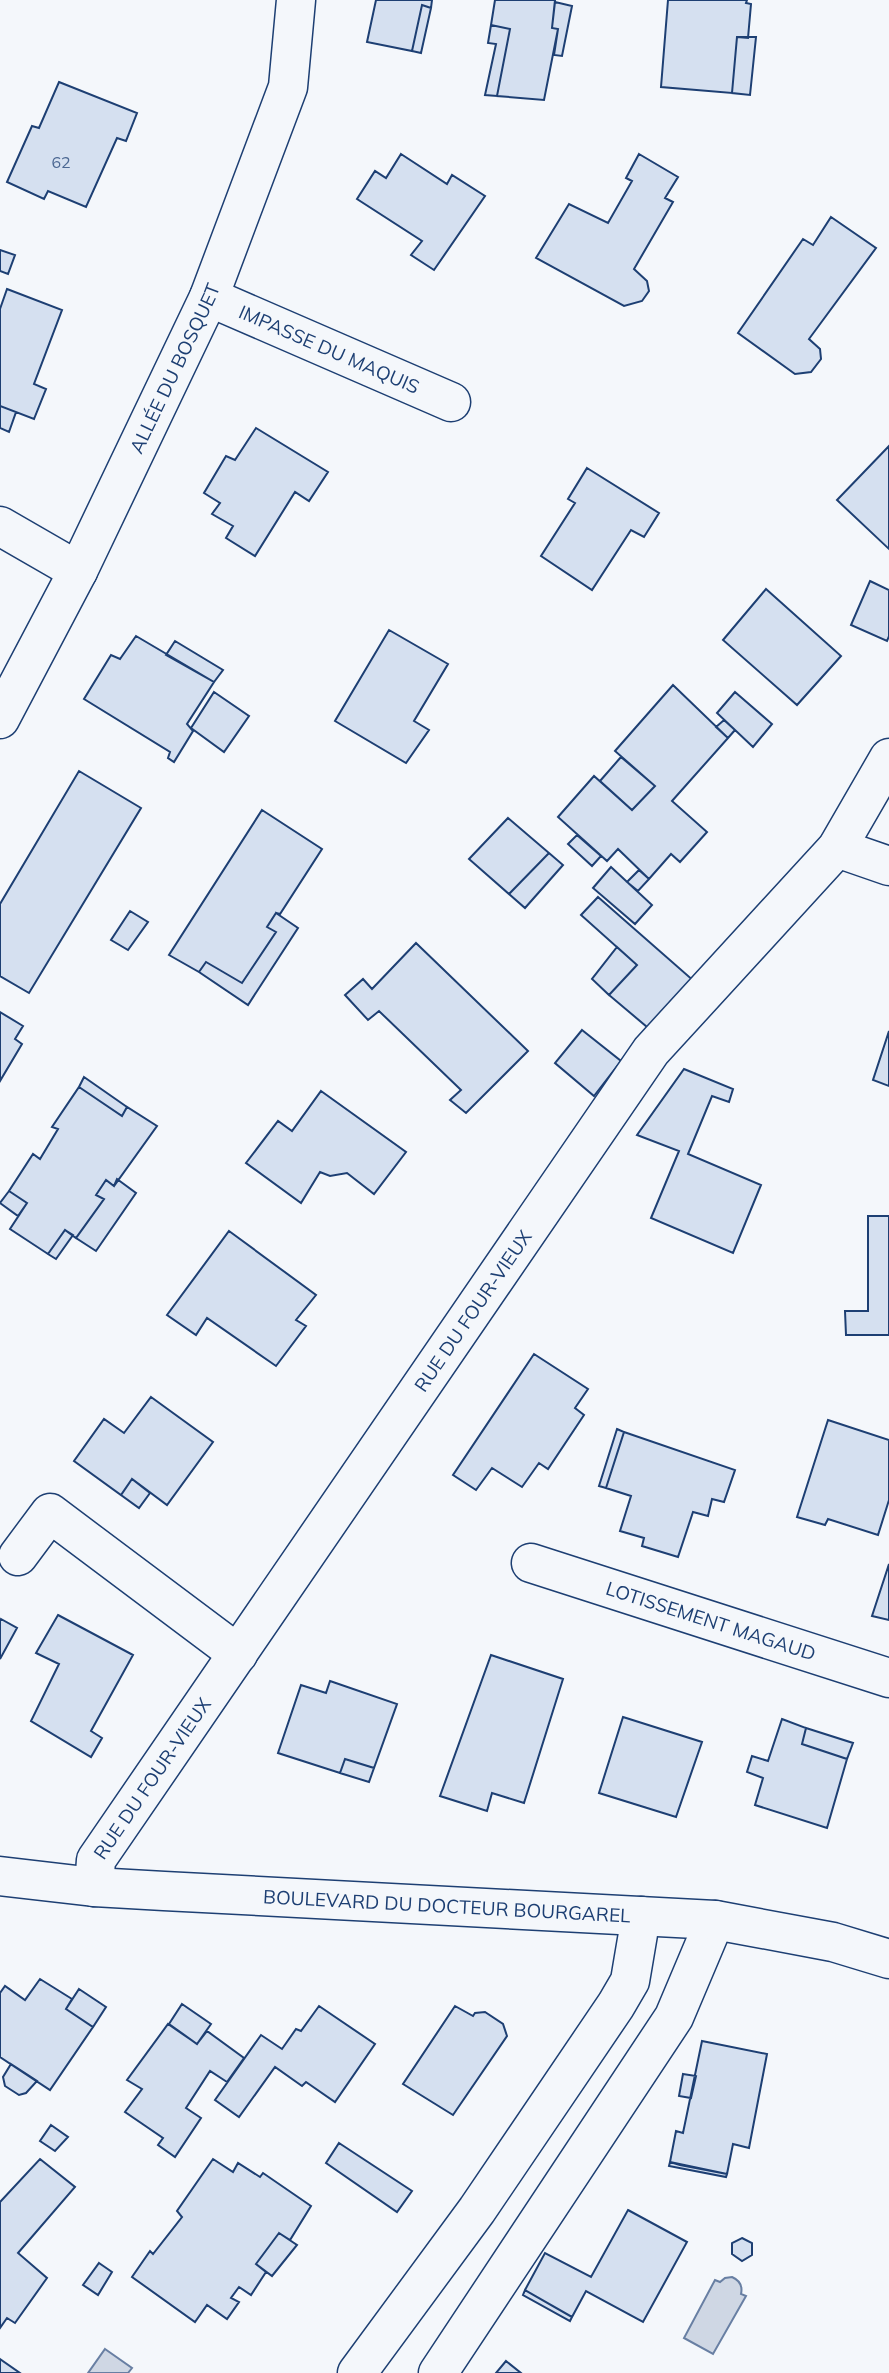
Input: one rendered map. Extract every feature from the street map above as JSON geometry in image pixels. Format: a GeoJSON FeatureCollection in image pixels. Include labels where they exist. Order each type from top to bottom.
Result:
{"type":"FeatureCollection","features":[{"type":"Feature","properties":{"kind":"street","name":"ALLÉE DU BOSQUET"},"geometry":{"type":"LineString","coordinates":[[0,719],[78,571],[209,297],[288,87],[296,0]]}},
{"type":"Feature","properties":{"kind":"street","name":"IMPASSE DU MAQUIS"},"geometry":{"type":"LineString","coordinates":[[209,297],[451,402]]}},
{"type":"Feature","properties":{"kind":"street"},"geometry":{"type":"LineString","coordinates":[[0,526],[78,571]]}},
{"type":"Feature","properties":{"kind":"street","name":"RUE DU FOUR-VIEUX"},"geometry":{"type":"LineString","coordinates":[[94,1887],[96,1860],[651,1051],[837,848],[889,758]]}},
{"type":"Feature","properties":{"kind":"street"},"geometry":{"type":"LineString","coordinates":[[837,848],[889,866]]}},
{"type":"Feature","properties":{"kind":"street"},"geometry":{"type":"LineString","coordinates":[[18,1556],[50,1513],[238,1654]]}},
{"type":"Feature","properties":{"kind":"street","name":"LOTISSEMENT MAGAUD"},"geometry":{"type":"LineString","coordinates":[[531,1563],[889,1678]]}},
{"type":"Feature","properties":{"kind":"street","name":"BOULEVARD DU DOCTEUR BOURGAREL"},"geometry":{"type":"LineString","coordinates":[[0,1876],[94,1887],[715,1920],[833,1942],[889,1959]]}},
{"type":"Feature","properties":{"kind":"street"},"geometry":{"type":"LineString","coordinates":[[357,2373],[477,2210],[616,2006],[630,1981],[641,1916]]}},
{"type":"Feature","properties":{"kind":"street"},"geometry":{"type":"LineString","coordinates":[[438,2373],[674,2017],[715,1920]]}},
{"type":"Feature","properties":{"kind":"shaded area"},"geometry":{"type":"Polygon","coordinates":[[[732,2277],[740,2283],[741,2294],[746,2296],[713,2354],[684,2338],[715,2280],[720,2282],[732,2277]]]}},
{"type":"Feature","properties":{"kind":"shaded area"},"geometry":{"type":"Polygon","coordinates":[[[105,2349],[132,2368],[128,2373],[88,2373],[105,2349]]]}},
{"type":"Feature","properties":{"kind":"building"},"geometry":{"type":"Polygon","coordinates":[[[376,0],[432,0],[431,8],[422,5],[412,51],[367,42],[376,0]]]}},
{"type":"Feature","properties":{"kind":"building"},"geometry":{"type":"Polygon","coordinates":[[[495,0],[555,0],[552,28],[558,29],[544,100],[497,96],[510,29],[491,25],[495,0]]]}},
{"type":"Feature","properties":{"kind":"building"},"geometry":{"type":"Polygon","coordinates":[[[668,0],[747,0],[746,3],[751,4],[748,38],[737,37],[732,93],[661,87],[668,0]]]}},
{"type":"Feature","properties":{"kind":"building"},"geometry":{"type":"Polygon","coordinates":[[[555,2],[572,6],[562,56],[554,55],[558,29],[552,28],[555,2]]]}},
{"type":"Feature","properties":{"kind":"building"},"geometry":{"type":"Polygon","coordinates":[[[422,5],[431,8],[421,53],[412,51],[422,5]]]}},
{"type":"Feature","properties":{"kind":"building"},"geometry":{"type":"Polygon","coordinates":[[[491,25],[510,29],[497,96],[485,95],[496,44],[488,43],[491,25]]]}},
{"type":"Feature","properties":{"kind":"building"},"geometry":{"type":"Polygon","coordinates":[[[737,37],[756,37],[750,95],[732,93],[737,37]]]}},
{"type":"Feature","properties":{"kind":"building"},"geometry":{"type":"Polygon","coordinates":[[[59,82],[137,113],[126,141],[117,138],[86,207],[48,191],[44,199],[7,182],[32,126],[39,128],[59,82]]]}},
{"type":"Feature","properties":{"kind":"building"},"geometry":{"type":"Polygon","coordinates":[[[401,154],[447,184],[452,175],[485,196],[434,270],[411,255],[422,241],[357,199],[375,171],[386,178],[401,154]]]}},
{"type":"Feature","properties":{"kind":"building"},"geometry":{"type":"Polygon","coordinates":[[[639,154],[678,177],[665,198],[673,202],[634,269],[647,281],[649,291],[642,301],[624,306],[536,258],[569,204],[608,223],[632,181],[626,178],[639,154]]]}},
{"type":"Feature","properties":{"kind":"building"},"geometry":{"type":"Polygon","coordinates":[[[831,217],[876,248],[809,339],[820,349],[821,359],[811,372],[795,374],[738,333],[803,239],[813,245],[831,217]]]}},
{"type":"Feature","properties":{"kind":"building"},"geometry":{"type":"Polygon","coordinates":[[[0,250],[15,255],[8,274],[0,271],[0,250]]]}},
{"type":"Feature","properties":{"kind":"building"},"geometry":{"type":"Polygon","coordinates":[[[7,289],[62,310],[34,384],[46,389],[34,419],[0,406],[0,309],[7,289]]]}},
{"type":"Feature","properties":{"kind":"building"},"geometry":{"type":"Polygon","coordinates":[[[0,406],[16,412],[9,432],[0,428],[0,406]]]}},
{"type":"Feature","properties":{"kind":"building"},"geometry":{"type":"Polygon","coordinates":[[[256,428],[328,472],[309,501],[295,492],[255,556],[226,538],[233,526],[212,514],[220,503],[204,493],[226,456],[235,460],[256,428]]]}},
{"type":"Feature","properties":{"kind":"building"},"geometry":{"type":"Polygon","coordinates":[[[889,446],[889,549],[837,500],[889,446]]]}},
{"type":"Feature","properties":{"kind":"building"},"geometry":{"type":"Polygon","coordinates":[[[587,468],[659,513],[644,537],[631,530],[592,590],[541,556],[575,503],[568,499],[587,468]]]}},
{"type":"Feature","properties":{"kind":"building"},"geometry":{"type":"Polygon","coordinates":[[[870,581],[889,590],[887,641],[851,625],[870,581]]]}},
{"type":"Feature","properties":{"kind":"building"},"geometry":{"type":"Polygon","coordinates":[[[766,589],[841,656],[797,705],[723,640],[766,589]]]}},
{"type":"Feature","properties":{"kind":"building"},"geometry":{"type":"Polygon","coordinates":[[[389,630],[448,664],[414,721],[429,730],[406,763],[335,721],[389,630]]]}},
{"type":"Feature","properties":{"kind":"building"},"geometry":{"type":"Polygon","coordinates":[[[136,636],[214,682],[187,724],[193,731],[174,762],[168,758],[170,752],[84,699],[111,655],[120,659],[136,636]]]}},
{"type":"Feature","properties":{"kind":"building"},"geometry":{"type":"Polygon","coordinates":[[[175,641],[223,670],[214,682],[166,655],[175,641]]]}},
{"type":"Feature","properties":{"kind":"building"},"geometry":{"type":"Polygon","coordinates":[[[673,685],[728,738],[672,801],[707,832],[680,862],[671,854],[649,879],[618,849],[607,861],[558,817],[594,776],[632,810],[655,786],[615,751],[673,685]]]}},
{"type":"Feature","properties":{"kind":"building"},"geometry":{"type":"Polygon","coordinates":[[[214,692],[249,716],[224,752],[191,728],[214,692]]]}},
{"type":"Feature","properties":{"kind":"building"},"geometry":{"type":"Polygon","coordinates":[[[735,692],[772,724],[753,747],[717,713],[735,692]]]}},
{"type":"Feature","properties":{"kind":"building"},"geometry":{"type":"Polygon","coordinates":[[[724,720],[735,730],[728,738],[716,727],[724,720]]]}},
{"type":"Feature","properties":{"kind":"building"},"geometry":{"type":"Polygon","coordinates":[[[621,757],[655,786],[632,810],[600,781],[621,757]]]}},
{"type":"Feature","properties":{"kind":"building"},"geometry":{"type":"Polygon","coordinates":[[[79,771],[141,808],[29,993],[0,976],[0,904],[79,771]]]}},
{"type":"Feature","properties":{"kind":"building"},"geometry":{"type":"Polygon","coordinates":[[[262,810],[322,849],[280,914],[276,913],[267,927],[276,932],[242,983],[206,962],[199,972],[169,955],[262,810]]]}},
{"type":"Feature","properties":{"kind":"building"},"geometry":{"type":"Polygon","coordinates":[[[508,818],[549,853],[509,894],[469,859],[508,818]]]}},
{"type":"Feature","properties":{"kind":"building"},"geometry":{"type":"Polygon","coordinates":[[[577,835],[601,856],[592,866],[568,844],[577,835]]]}},
{"type":"Feature","properties":{"kind":"building"},"geometry":{"type":"Polygon","coordinates":[[[549,853],[563,865],[525,908],[509,894],[549,853]]]}},
{"type":"Feature","properties":{"kind":"building"},"geometry":{"type":"Polygon","coordinates":[[[611,867],[652,905],[635,924],[593,888],[611,867]]]}},
{"type":"Feature","properties":{"kind":"building"},"geometry":{"type":"Polygon","coordinates":[[[639,870],[649,879],[638,891],[627,882],[639,870]]]}},
{"type":"Feature","properties":{"kind":"building"},"geometry":{"type":"Polygon","coordinates":[[[598,897],[695,982],[653,1032],[609,995],[637,965],[581,915],[598,897]]]}},
{"type":"Feature","properties":{"kind":"building"},"geometry":{"type":"Polygon","coordinates":[[[130,911],[148,922],[128,950],[111,940],[130,911]]]}},
{"type":"Feature","properties":{"kind":"building"},"geometry":{"type":"Polygon","coordinates":[[[276,913],[298,928],[248,1005],[199,972],[206,962],[242,983],[276,932],[267,927],[276,913]]]}},
{"type":"Feature","properties":{"kind":"building"},"geometry":{"type":"Polygon","coordinates":[[[416,943],[528,1051],[466,1113],[450,1100],[461,1090],[379,1011],[368,1020],[345,995],[363,979],[372,989],[416,943]]]}},
{"type":"Feature","properties":{"kind":"building"},"geometry":{"type":"Polygon","coordinates":[[[617,947],[637,965],[609,995],[592,979],[617,947]]]}},
{"type":"Feature","properties":{"kind":"building"},"geometry":{"type":"Polygon","coordinates":[[[0,1012],[23,1026],[15,1039],[22,1044],[0,1081],[0,1012]]]}},
{"type":"Feature","properties":{"kind":"building"},"geometry":{"type":"Polygon","coordinates":[[[582,1030],[621,1061],[594,1096],[555,1063],[582,1030]]]}},
{"type":"Feature","properties":{"kind":"building"},"geometry":{"type":"Polygon","coordinates":[[[889,1031],[889,1086],[873,1080],[889,1031]]]}},
{"type":"Feature","properties":{"kind":"building"},"geometry":{"type":"Polygon","coordinates":[[[684,1069],[733,1089],[729,1102],[712,1096],[688,1154],[761,1185],[733,1253],[651,1218],[679,1151],[637,1135],[684,1069]]]}},
{"type":"Feature","properties":{"kind":"building"},"geometry":{"type":"Polygon","coordinates":[[[84,1077],[127,1107],[122,1116],[79,1087],[84,1077]]]}},
{"type":"Feature","properties":{"kind":"building"},"geometry":{"type":"Polygon","coordinates":[[[79,1087],[122,1116],[127,1107],[157,1126],[114,1186],[106,1180],[96,1195],[104,1199],[76,1238],[65,1230],[48,1254],[10,1229],[27,1203],[9,1191],[33,1154],[40,1159],[58,1129],[52,1127],[79,1087]]]}},
{"type":"Feature","properties":{"kind":"building"},"geometry":{"type":"Polygon","coordinates":[[[321,1091],[406,1152],[374,1194],[347,1173],[330,1176],[320,1172],[301,1203],[246,1163],[278,1121],[292,1131],[321,1091]]]}},
{"type":"Feature","properties":{"kind":"building"},"geometry":{"type":"Polygon","coordinates":[[[117,1179],[136,1193],[96,1251],[76,1238],[104,1199],[96,1195],[106,1180],[114,1186],[117,1179]]]}},
{"type":"Feature","properties":{"kind":"building"},"geometry":{"type":"Polygon","coordinates":[[[9,1191],[27,1203],[18,1216],[0,1203],[9,1191]]]}},
{"type":"Feature","properties":{"kind":"building"},"geometry":{"type":"Polygon","coordinates":[[[868,1216],[889,1216],[889,1335],[846,1335],[845,1311],[868,1311],[868,1216]]]}},
{"type":"Feature","properties":{"kind":"building"},"geometry":{"type":"Polygon","coordinates":[[[65,1230],[73,1235],[56,1259],[48,1254],[65,1230]]]}},
{"type":"Feature","properties":{"kind":"building"},"geometry":{"type":"Polygon","coordinates":[[[229,1231],[316,1295],[296,1320],[306,1326],[276,1366],[207,1318],[196,1335],[167,1315],[229,1231]]]}},
{"type":"Feature","properties":{"kind":"building"},"geometry":{"type":"Polygon","coordinates":[[[534,1354],[588,1389],[575,1408],[584,1415],[548,1469],[539,1463],[522,1487],[492,1468],[476,1490],[453,1475],[534,1354]]]}},
{"type":"Feature","properties":{"kind":"building"},"geometry":{"type":"Polygon","coordinates":[[[151,1397],[213,1442],[167,1505],[132,1479],[121,1495],[74,1461],[104,1419],[124,1433],[151,1397]]]}},
{"type":"Feature","properties":{"kind":"building"},"geometry":{"type":"Polygon","coordinates":[[[828,1420],[889,1440],[889,1500],[878,1535],[828,1519],[825,1525],[797,1517],[828,1420]]]}},
{"type":"Feature","properties":{"kind":"building"},"geometry":{"type":"Polygon","coordinates":[[[617,1429],[624,1432],[606,1488],[599,1486],[617,1429]]]}},
{"type":"Feature","properties":{"kind":"building"},"geometry":{"type":"Polygon","coordinates":[[[624,1432],[735,1470],[724,1502],[712,1499],[708,1516],[693,1512],[678,1557],[642,1546],[644,1538],[620,1531],[631,1496],[606,1488],[624,1432]]]}},
{"type":"Feature","properties":{"kind":"building"},"geometry":{"type":"Polygon","coordinates":[[[132,1479],[150,1493],[139,1508],[121,1495],[132,1479]]]}},
{"type":"Feature","properties":{"kind":"building"},"geometry":{"type":"Polygon","coordinates":[[[889,1564],[889,1620],[872,1616],[889,1564]]]}},
{"type":"Feature","properties":{"kind":"building"},"geometry":{"type":"Polygon","coordinates":[[[58,1615],[133,1655],[91,1731],[102,1738],[91,1757],[31,1721],[59,1664],[36,1653],[58,1615]]]}},
{"type":"Feature","properties":{"kind":"building"},"geometry":{"type":"Polygon","coordinates":[[[1,1619],[17,1628],[0,1659],[0,1621],[1,1619]]]}},
{"type":"Feature","properties":{"kind":"building"},"geometry":{"type":"Polygon","coordinates":[[[491,1655],[563,1679],[524,1803],[492,1793],[487,1811],[440,1796],[491,1655]]]}},
{"type":"Feature","properties":{"kind":"building"},"geometry":{"type":"Polygon","coordinates":[[[330,1681],[397,1704],[374,1768],[345,1759],[340,1773],[278,1753],[301,1685],[326,1693],[330,1681]]]}},
{"type":"Feature","properties":{"kind":"building"},"geometry":{"type":"Polygon","coordinates":[[[623,1717],[702,1742],[676,1817],[599,1793],[623,1717]]]}},
{"type":"Feature","properties":{"kind":"building"},"geometry":{"type":"Polygon","coordinates":[[[782,1719],[806,1728],[802,1744],[847,1759],[827,1828],[755,1805],[763,1778],[747,1772],[752,1756],[768,1761],[782,1719]]]}},
{"type":"Feature","properties":{"kind":"building"},"geometry":{"type":"Polygon","coordinates":[[[806,1728],[853,1743],[847,1759],[802,1744],[806,1728]]]}},
{"type":"Feature","properties":{"kind":"building"},"geometry":{"type":"Polygon","coordinates":[[[345,1759],[374,1768],[369,1782],[340,1773],[345,1759]]]}},
{"type":"Feature","properties":{"kind":"building"},"geometry":{"type":"Polygon","coordinates":[[[40,1979],[72,1999],[66,2009],[93,2027],[50,2090],[0,2057],[0,1993],[5,1986],[25,2000],[40,1979]]]}},
{"type":"Feature","properties":{"kind":"building"},"geometry":{"type":"Polygon","coordinates":[[[79,1989],[106,2007],[93,2027],[66,2009],[79,1989]]]}},
{"type":"Feature","properties":{"kind":"building"},"geometry":{"type":"Polygon","coordinates":[[[182,2004],[211,2024],[197,2044],[169,2024],[182,2004]]]}},
{"type":"Feature","properties":{"kind":"building"},"geometry":{"type":"Polygon","coordinates":[[[319,2006],[375,2044],[335,2102],[306,2082],[302,2086],[275,2067],[239,2117],[215,2100],[261,2035],[282,2049],[296,2029],[301,2031],[319,2006]]]}},
{"type":"Feature","properties":{"kind":"building"},"geometry":{"type":"Polygon","coordinates":[[[455,2006],[473,2016],[475,2013],[485,2012],[503,2024],[507,2036],[453,2115],[403,2084],[455,2006]]]}},
{"type":"Feature","properties":{"kind":"building"},"geometry":{"type":"Polygon","coordinates":[[[168,2024],[197,2044],[207,2031],[244,2058],[227,2082],[210,2071],[186,2108],[201,2118],[175,2157],[158,2145],[163,2138],[125,2112],[142,2089],[127,2080],[168,2024]]]}},
{"type":"Feature","properties":{"kind":"building"},"geometry":{"type":"Polygon","coordinates":[[[702,2041],[767,2054],[749,2148],[733,2144],[727,2174],[670,2162],[676,2131],[683,2133],[702,2041]]]}},
{"type":"Feature","properties":{"kind":"building"},"geometry":{"type":"Polygon","coordinates":[[[11,2064],[37,2081],[26,2093],[19,2095],[5,2086],[3,2077],[11,2064]]]}},
{"type":"Feature","properties":{"kind":"building"},"geometry":{"type":"Polygon","coordinates":[[[683,2074],[696,2076],[691,2098],[679,2096],[683,2074]]]}},
{"type":"Feature","properties":{"kind":"building"},"geometry":{"type":"Polygon","coordinates":[[[51,2125],[68,2137],[55,2151],[40,2141],[51,2125]]]}},
{"type":"Feature","properties":{"kind":"building"},"geometry":{"type":"Polygon","coordinates":[[[339,2143],[412,2191],[397,2212],[326,2163],[339,2143]]]}},
{"type":"Feature","properties":{"kind":"building"},"geometry":{"type":"Polygon","coordinates":[[[40,2159],[75,2187],[18,2253],[47,2278],[15,2323],[7,2318],[0,2328],[0,2202],[40,2159]]]}},
{"type":"Feature","properties":{"kind":"building"},"geometry":{"type":"Polygon","coordinates":[[[213,2159],[233,2172],[238,2163],[260,2177],[263,2173],[311,2206],[290,2240],[279,2233],[256,2264],[266,2272],[251,2295],[239,2287],[231,2298],[239,2302],[227,2319],[207,2305],[195,2322],[132,2277],[150,2251],[153,2254],[182,2217],[177,2211],[213,2159]]]}},
{"type":"Feature","properties":{"kind":"building"},"geometry":{"type":"Polygon","coordinates":[[[670,2162],[727,2174],[726,2177],[669,2166],[670,2162]]]}},
{"type":"Feature","properties":{"kind":"building"},"geometry":{"type":"Polygon","coordinates":[[[628,2210],[687,2242],[643,2322],[586,2291],[572,2317],[525,2290],[545,2253],[591,2277],[628,2210]]]}},
{"type":"Feature","properties":{"kind":"building"},"geometry":{"type":"Polygon","coordinates":[[[279,2233],[297,2245],[272,2276],[256,2264],[279,2233]]]}},
{"type":"Feature","properties":{"kind":"building"},"geometry":{"type":"Polygon","coordinates":[[[742,2238],[752,2243],[752,2255],[742,2261],[732,2254],[732,2243],[742,2238]]]}},
{"type":"Feature","properties":{"kind":"building"},"geometry":{"type":"Polygon","coordinates":[[[99,2263],[112,2272],[98,2295],[83,2285],[99,2263]]]}},
{"type":"Feature","properties":{"kind":"building"},"geometry":{"type":"Polygon","coordinates":[[[525,2290],[572,2317],[570,2321],[523,2295],[525,2290]]]}},
{"type":"Feature","properties":{"kind":"building"},"geometry":{"type":"Polygon","coordinates":[[[0,2359],[20,2373],[0,2373],[0,2359]]]}},
{"type":"Feature","properties":{"kind":"building"},"geometry":{"type":"Polygon","coordinates":[[[506,2361],[521,2373],[496,2373],[506,2361]]]}}]}
